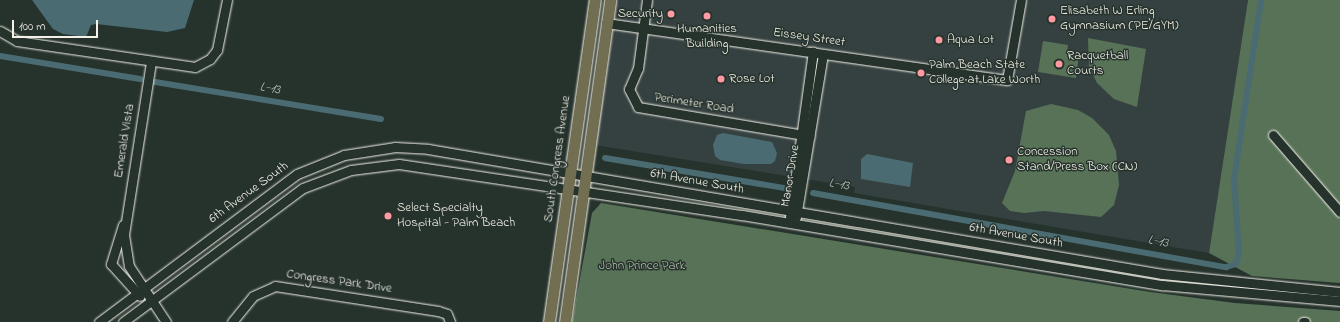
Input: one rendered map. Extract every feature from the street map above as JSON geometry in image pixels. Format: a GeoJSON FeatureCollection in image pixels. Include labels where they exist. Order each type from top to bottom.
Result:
{"type":"FeatureCollection","features":[{"type":"Feature","properties":{"kind":"main road","name":"South Congress Avenue"},"geometry":{"type":"LineString","coordinates":[[548,322],[595,0]]}},
{"type":"Feature","properties":{"kind":"main road"},"geometry":{"type":"LineString","coordinates":[[565,322],[610,0]]}},
{"type":"Feature","properties":{"kind":"street"},"geometry":{"type":"LineString","coordinates":[[0,31],[17,41],[185,68],[210,59],[221,39],[227,0]]}},
{"type":"Feature","properties":{"kind":"street","name":"Perimeter Road"},"geometry":{"type":"LineString","coordinates":[[647,0],[638,68],[629,89],[638,108],[806,135]]}},
{"type":"Feature","properties":{"kind":"street","name":"Eissey Street"},"geometry":{"type":"LineString","coordinates":[[606,23],[643,27],[1007,80],[1021,0]]}},
{"type":"Feature","properties":{"kind":"street","name":"Manor Drive"},"geometry":{"type":"LineString","coordinates":[[791,223],[799,213],[813,52]]}},
{"type":"Feature","properties":{"kind":"street","name":"Manor Drive"},"geometry":{"type":"LineString","coordinates":[[791,223],[788,211],[823,54]]}},
{"type":"Feature","properties":{"kind":"street","name":"Emerald Vista"},"geometry":{"type":"LineString","coordinates":[[150,301],[136,294],[111,264],[124,224],[151,62]]}},
{"type":"Feature","properties":{"kind":"street"},"geometry":{"type":"LineString","coordinates":[[1272,135],[1340,212]]}},
{"type":"Feature","properties":{"kind":"street","name":"6th Avenue South"},"geometry":{"type":"LineString","coordinates":[[99,322],[282,183],[344,156],[395,148],[428,149],[1162,274],[1340,292]]}},
{"type":"Feature","properties":{"kind":"street","name":"6th Avenue South"},"geometry":{"type":"LineString","coordinates":[[123,322],[289,197],[351,170],[415,164],[791,223],[1197,290],[1340,301]]}},
{"type":"Feature","properties":{"kind":"street","name":"Emerald Vista"},"geometry":{"type":"LineString","coordinates":[[124,224],[129,266],[145,287],[150,301]]}},
{"type":"Feature","properties":{"kind":"street","name":"Congress Park Drive"},"geometry":{"type":"LineString","coordinates":[[232,322],[253,296],[275,286],[438,311],[447,314],[450,322]]}},
{"type":"Feature","properties":{"kind":"street"},"geometry":{"type":"LineString","coordinates":[[150,301],[166,322]]}},
{"type":"Feature","properties":{"kind":"shaded area","name":"Palm Beach State College at Lake Worth"},"geometry":{"type":"Polygon","coordinates":[[[618,0],[1248,0],[1209,253],[854,193],[855,187],[595,145],[618,0]]]}},
{"type":"Feature","properties":{"kind":"green space"},"geometry":{"type":"Polygon","coordinates":[[[1248,0],[1340,0],[1340,283],[1252,276],[1209,253],[1248,0]]]}},
{"type":"Feature","properties":{"kind":"green space"},"geometry":{"type":"Polygon","coordinates":[[[1088,38],[1146,49],[1137,107],[1114,99],[1097,83],[1089,66],[1088,38]]]}},
{"type":"Feature","properties":{"kind":"green space","name":"Racquetball Courts"},"geometry":{"type":"Polygon","coordinates":[[[1043,41],[1068,45],[1067,53],[1079,55],[1076,78],[1038,72],[1043,41]]]}},
{"type":"Feature","properties":{"kind":"green space"},"geometry":{"type":"Polygon","coordinates":[[[1051,104],[1078,110],[1092,118],[1109,135],[1116,151],[1119,185],[1114,205],[1101,217],[1044,211],[1024,213],[1010,211],[1002,203],[1015,171],[1026,111],[1051,104]]]}},
{"type":"Feature","properties":{"kind":"green space","name":"John Prince Park"},"geometry":{"type":"Polygon","coordinates":[[[601,203],[1150,292],[1235,303],[1340,311],[1340,322],[572,322],[592,213],[601,203]]]}},
{"type":"Feature","properties":{"kind":"water"},"geometry":{"type":"Polygon","coordinates":[[[32,0],[194,0],[185,28],[167,32],[96,24],[91,25],[86,37],[63,34],[53,29],[32,0]]]}},
{"type":"Feature","properties":{"kind":"water"},"geometry":{"type":"Polygon","coordinates":[[[723,133],[772,142],[777,153],[775,161],[771,164],[744,164],[720,160],[715,156],[713,145],[717,135],[723,133]]]}},
{"type":"Feature","properties":{"kind":"water"},"geometry":{"type":"Polygon","coordinates":[[[867,154],[913,163],[910,187],[861,179],[861,159],[867,154]]]}},
{"type":"Feature","properties":{"kind":"waterway","name":"L-13"},"geometry":{"type":"LineString","coordinates":[[813,193],[1226,267],[1236,264],[1239,253],[1234,179],[1261,0]]}},
{"type":"Feature","properties":{"kind":"waterway","name":"L-13"},"geometry":{"type":"LineString","coordinates":[[0,56],[140,79]]}},
{"type":"Feature","properties":{"kind":"waterway","name":"L-13"},"geometry":{"type":"LineString","coordinates":[[155,82],[381,119]]}},
{"type":"Feature","properties":{"kind":"waterway","name":"L-13"},"geometry":{"type":"LineString","coordinates":[[605,158],[784,188]]}},
{"type":"Feature","properties":{"kind":"place","name":"Security"},"geometry":{"type":"Point","coordinates":[671,14]}},
{"type":"Feature","properties":{"kind":"place","name":"Humanities Building"},"geometry":{"type":"Point","coordinates":[707,16]}},
{"type":"Feature","properties":{"kind":"place","name":"Elisabeth W Erling Gymnasium (PE/GYM)"},"geometry":{"type":"Point","coordinates":[1052,19]}},
{"type":"Feature","properties":{"kind":"place","name":"Aqua Lot"},"geometry":{"type":"Point","coordinates":[939,40]}},
{"type":"Feature","properties":{"kind":"place","name":"Racquetball Courts"},"geometry":{"type":"Point","coordinates":[1059,64]}},
{"type":"Feature","properties":{"kind":"place","name":"Palm Beach State College at Lake Worth"},"geometry":{"type":"Point","coordinates":[921,73]}},
{"type":"Feature","properties":{"kind":"place","name":"Rose Lot"},"geometry":{"type":"Point","coordinates":[721,79]}},
{"type":"Feature","properties":{"kind":"place","name":"Concession Stand/Press Box (CN)"},"geometry":{"type":"Point","coordinates":[1009,160]}},
{"type":"Feature","properties":{"kind":"place","name":"Select Specialty Hospital - Palm Beach"},"geometry":{"type":"Point","coordinates":[388,216]}}]}
